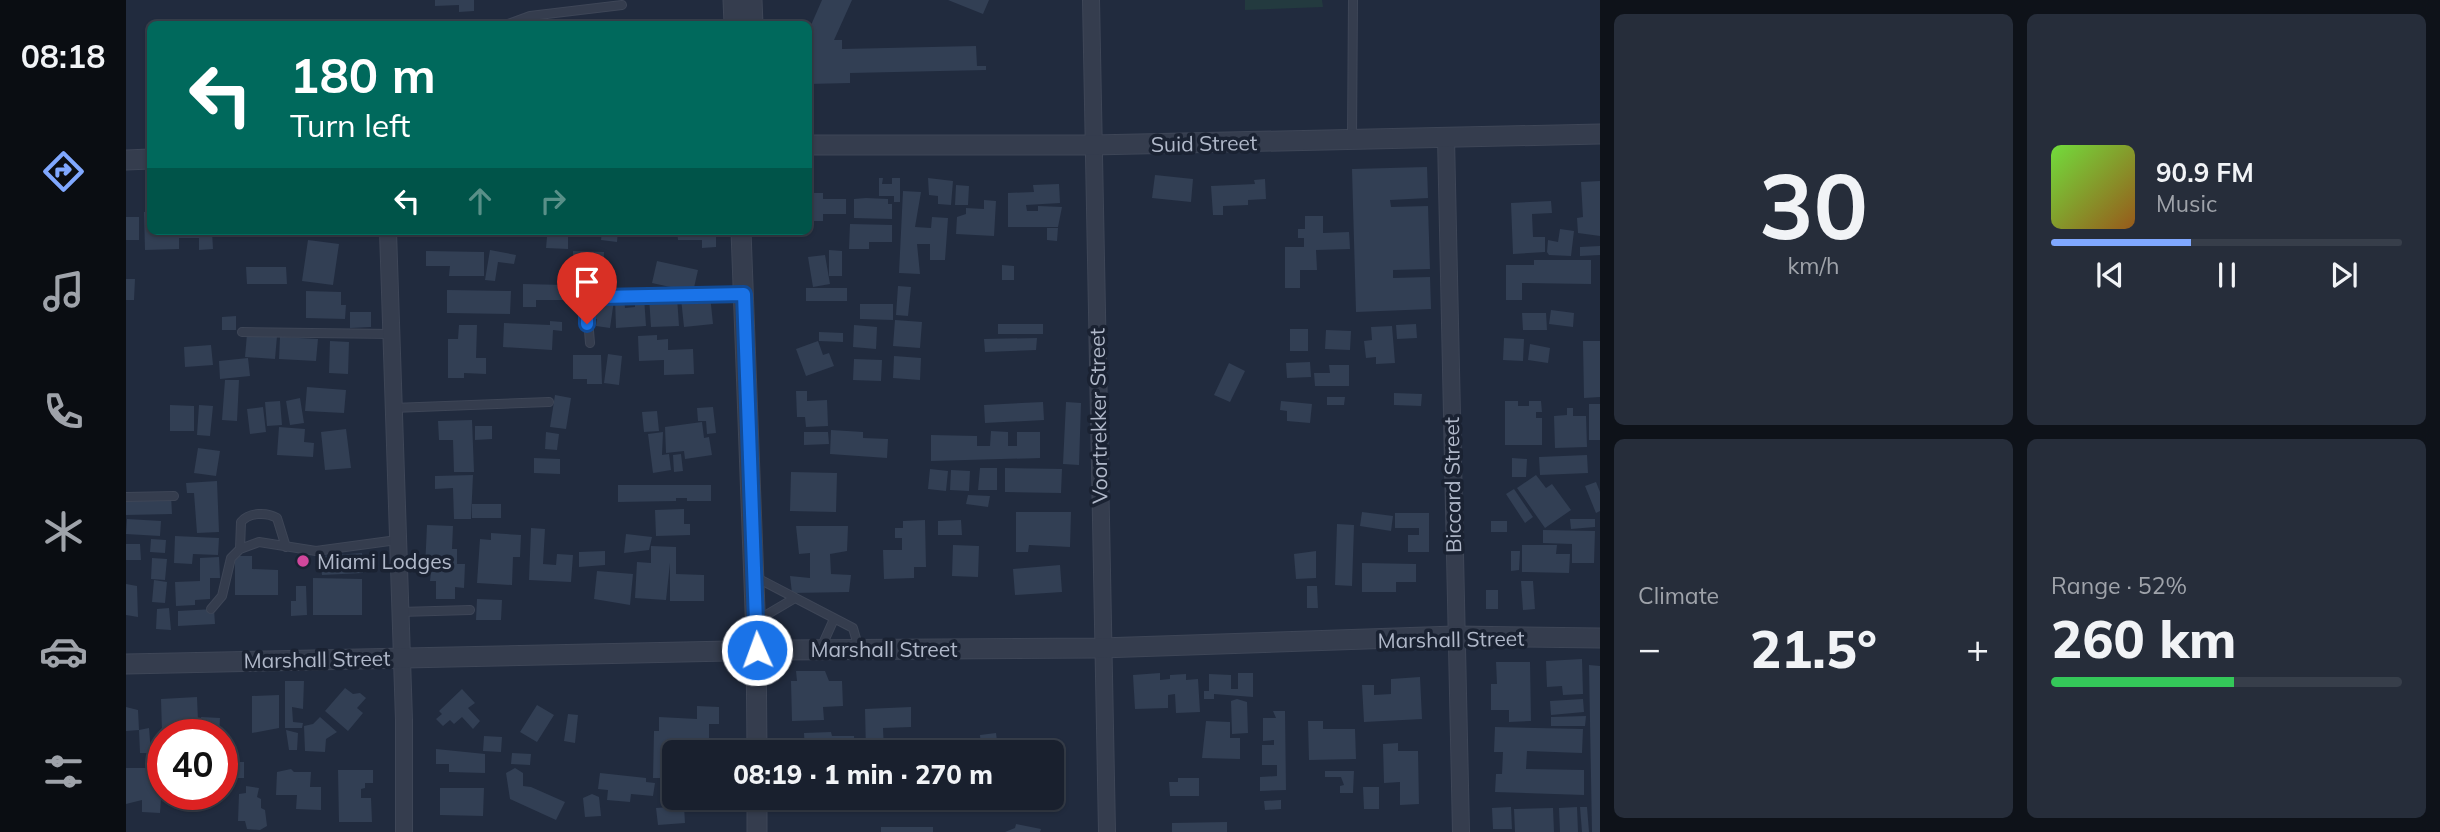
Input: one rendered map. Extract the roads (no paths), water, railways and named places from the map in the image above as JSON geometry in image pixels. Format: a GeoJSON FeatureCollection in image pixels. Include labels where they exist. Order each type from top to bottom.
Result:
{"type":"FeatureCollection","features":[{"type":"Feature","properties":{"kind":"street"},"geometry":{"type":"LineString","coordinates":[[733,0],[734,21]]}},
{"type":"Feature","properties":{"kind":"street"},"geometry":{"type":"LineString","coordinates":[[752,0],[753,21]]}},
{"type":"Feature","properties":{"kind":"street","name":"Voortrekker Street"},"geometry":{"type":"LineString","coordinates":[[1091,0],[1101,648],[1108,832]]}},
{"type":"Feature","properties":{"kind":"street","name":"Suid Street"},"geometry":{"type":"LineString","coordinates":[[812,145],[1093,145],[1600,134]]}},
{"type":"Feature","properties":{"kind":"street","name":"Biccard Street"},"geometry":{"type":"LineString","coordinates":[[1446,138],[1461,832]]}},
{"type":"Feature","properties":{"kind":"street"},"geometry":{"type":"LineString","coordinates":[[126,160],[147,159]]}},
{"type":"Feature","properties":{"kind":"street"},"geometry":{"type":"LineString","coordinates":[[388,235],[404,832]]}},
{"type":"Feature","properties":{"kind":"street"},"geometry":{"type":"LineString","coordinates":[[741,235],[757,650],[757,740]]}},
{"type":"Feature","properties":{"kind":"street","name":"Marshall Street"},"geometry":{"type":"LineString","coordinates":[[126,664],[757,650],[1101,648],[1455,636],[1600,639]]}},
{"type":"Feature","properties":{"kind":"street"},"geometry":{"type":"LineString","coordinates":[[757,810],[757,832]]}},
{"type":"Feature","properties":{"kind":"lane"},"geometry":{"type":"LineString","coordinates":[[1352,141],[1353,0]]}},
{"type":"Feature","properties":{"kind":"lane"},"geometry":{"type":"LineString","coordinates":[[516,21],[530,16],[622,5]]}},
{"type":"Feature","properties":{"kind":"lane"},"geometry":{"type":"LineString","coordinates":[[590,343],[587,306],[592,299],[744,294]]}},
{"type":"Feature","properties":{"kind":"lane"},"geometry":{"type":"LineString","coordinates":[[242,332],[391,334]]}},
{"type":"Feature","properties":{"kind":"lane"},"geometry":{"type":"LineString","coordinates":[[393,408],[549,402]]}},
{"type":"Feature","properties":{"kind":"lane"},"geometry":{"type":"LineString","coordinates":[[126,497],[174,496]]}},
{"type":"Feature","properties":{"kind":"lane"},"geometry":{"type":"LineString","coordinates":[[240,549],[241,522],[246,516],[260,515],[277,518],[286,547]]}},
{"type":"Feature","properties":{"kind":"lane"},"geometry":{"type":"LineString","coordinates":[[211,609],[222,596],[229,562],[240,549],[259,542],[316,551],[397,540]]}},
{"type":"Feature","properties":{"kind":"lane"},"geometry":{"type":"LineString","coordinates":[[754,577],[853,628],[859,649]]}},
{"type":"Feature","properties":{"kind":"lane"},"geometry":{"type":"LineString","coordinates":[[756,621],[795,598]]}},
{"type":"Feature","properties":{"kind":"lane"},"geometry":{"type":"LineString","coordinates":[[400,612],[470,610]]}},
{"type":"Feature","properties":{"kind":"lane"},"geometry":{"type":"LineString","coordinates":[[820,650],[834,619]]}},
{"type":"Feature","properties":{"kind":"place","name":"Miami Lodges"},"geometry":{"type":"Point","coordinates":[303,561]}}]}
